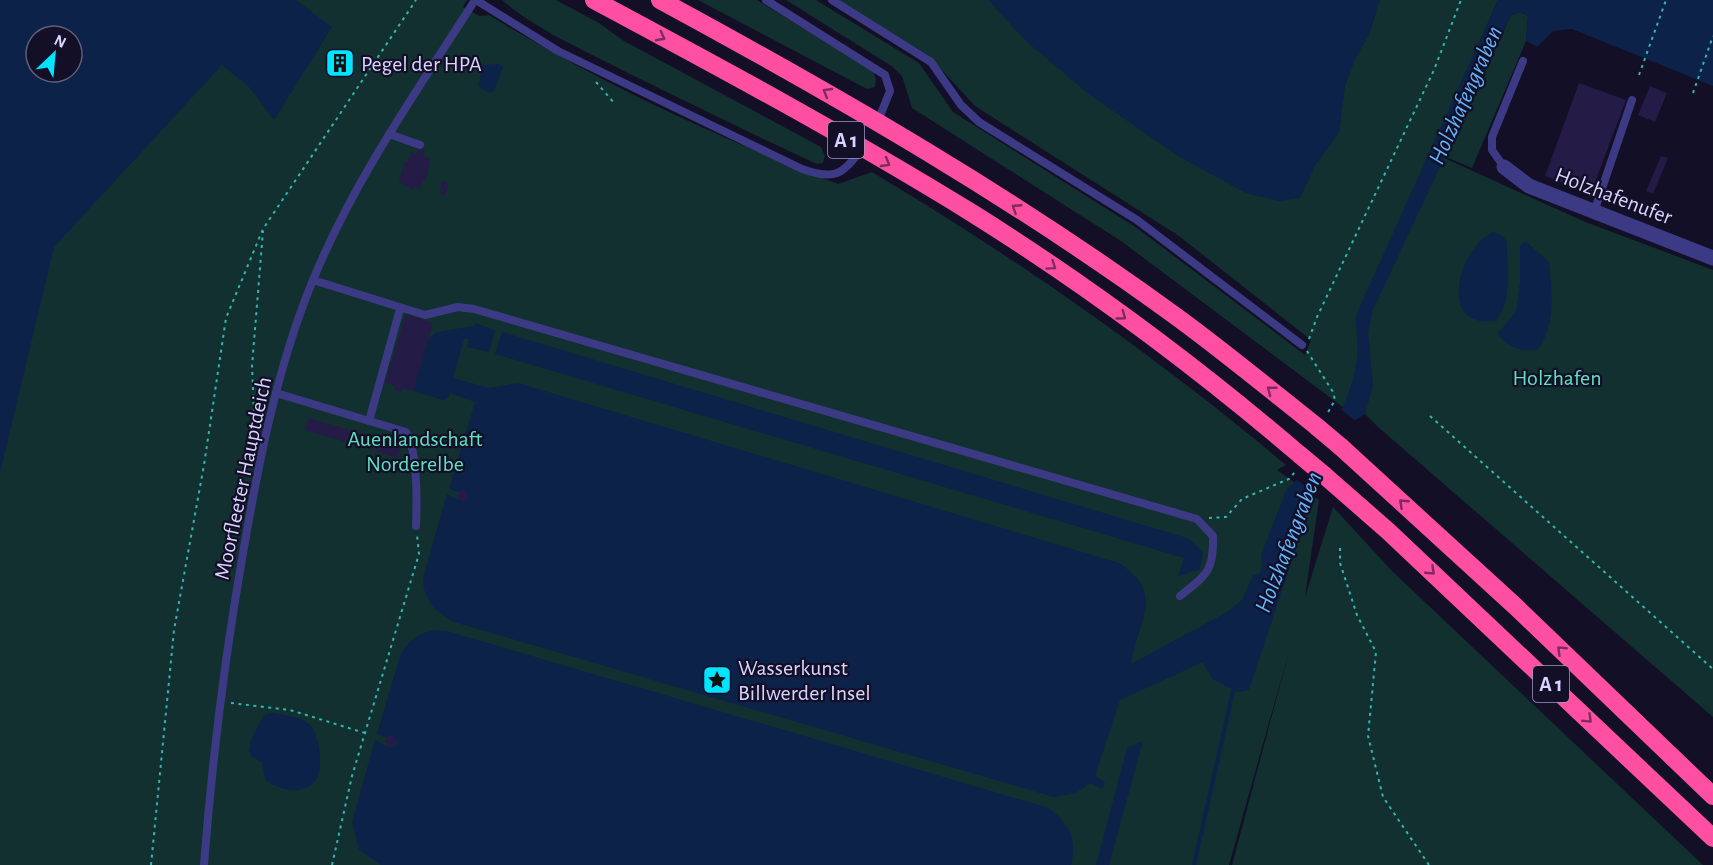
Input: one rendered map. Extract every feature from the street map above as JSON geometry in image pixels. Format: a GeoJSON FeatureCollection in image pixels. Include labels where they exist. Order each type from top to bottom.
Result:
{"type":"FeatureCollection","features":[{"type":"Feature","properties":{"kind":"highway","name":"A 1"},"geometry":{"type":"LineString","coordinates":[[594,0],[972,213],[1052,266],[1161,344],[1300,455],[1396,539],[1713,838]]}},
{"type":"Feature","properties":{"kind":"highway","name":"A 1"},"geometry":{"type":"LineString","coordinates":[[660,0],[877,122],[1075,246],[1181,320],[1341,447],[1515,606],[1713,796]]}},
{"type":"Feature","properties":{"kind":"highway"},"geometry":{"type":"LineString","coordinates":[[1663,749],[1713,779]]}},
{"type":"Feature","properties":{"kind":"street","name":"Holzhafenufer"},"geometry":{"type":"LineString","coordinates":[[1504,167],[1528,186],[1713,258]]}},
{"type":"Feature","properties":{"kind":"lane"},"geometry":{"type":"LineString","coordinates":[[475,0],[558,51],[818,174],[837,174],[851,165],[861,149]]}},
{"type":"Feature","properties":{"kind":"lane","name":"Moorfleeter Hauptdeich"},"geometry":{"type":"LineString","coordinates":[[204,865],[220,702],[236,591],[263,447],[276,393],[313,280],[348,209],[389,134],[475,0]]}},
{"type":"Feature","properties":{"kind":"lane"},"geometry":{"type":"LineString","coordinates":[[766,0],[885,75],[890,92],[877,122]]}},
{"type":"Feature","properties":{"kind":"lane"},"geometry":{"type":"LineString","coordinates":[[832,0],[931,62],[961,105],[979,122],[1145,226],[1302,345]]}},
{"type":"Feature","properties":{"kind":"lane"},"geometry":{"type":"LineString","coordinates":[[1504,167],[1492,150],[1492,137],[1523,61]]}},
{"type":"Feature","properties":{"kind":"lane"},"geometry":{"type":"LineString","coordinates":[[1594,212],[1632,100]]}},
{"type":"Feature","properties":{"kind":"lane"},"geometry":{"type":"LineString","coordinates":[[389,134],[420,145]]}},
{"type":"Feature","properties":{"kind":"lane"},"geometry":{"type":"LineString","coordinates":[[313,280],[425,315],[458,308],[474,309],[1197,519],[1213,536],[1214,557],[1208,574],[1180,596]]}},
{"type":"Feature","properties":{"kind":"lane"},"geometry":{"type":"LineString","coordinates":[[369,421],[400,309]]}},
{"type":"Feature","properties":{"kind":"lane"},"geometry":{"type":"LineString","coordinates":[[276,393],[406,432],[413,444],[418,493],[416,526]]}},
{"type":"Feature","properties":{"kind":"path"},"geometry":{"type":"LineString","coordinates":[[151,865],[174,630],[204,465],[226,318],[263,228],[416,0]]}},
{"type":"Feature","properties":{"kind":"path"},"geometry":{"type":"LineString","coordinates":[[1302,345],[1311,337],[1317,317],[1434,70],[1461,0]]}},
{"type":"Feature","properties":{"kind":"path"},"geometry":{"type":"LineString","coordinates":[[1639,75],[1666,0]]}},
{"type":"Feature","properties":{"kind":"path"},"geometry":{"type":"LineString","coordinates":[[1693,93],[1713,39]]}},
{"type":"Feature","properties":{"kind":"path"},"geometry":{"type":"LineString","coordinates":[[595,69],[592,78],[615,104]]}},
{"type":"Feature","properties":{"kind":"path"},"geometry":{"type":"LineString","coordinates":[[263,228],[252,366],[252,426],[256,439],[263,447]]}},
{"type":"Feature","properties":{"kind":"path"},"geometry":{"type":"LineString","coordinates":[[1430,416],[1713,669]]}},
{"type":"Feature","properties":{"kind":"path"},"geometry":{"type":"LineString","coordinates":[[1197,519],[1226,517],[1242,499],[1292,475]]}},
{"type":"Feature","properties":{"kind":"path"},"geometry":{"type":"LineString","coordinates":[[332,865],[365,733],[419,554],[416,526]]}},
{"type":"Feature","properties":{"kind":"path"},"geometry":{"type":"LineString","coordinates":[[1340,548],[1340,563],[1357,615],[1376,652],[1368,736],[1383,797],[1429,865]]}},
{"type":"Feature","properties":{"kind":"path"},"geometry":{"type":"LineString","coordinates":[[220,702],[290,710],[365,733]]}},
{"type":"Feature","properties":{"kind":"green space","name":"Auenlandschaft Norderelbe"},"geometry":{"type":"Polygon","coordinates":[[[0,0],[467,0],[463,7],[480,16],[489,15],[616,86],[703,128],[838,184],[872,172],[980,239],[1085,310],[1187,385],[1286,465],[1277,470],[1319,500],[1305,597],[1333,507],[1392,571],[1703,865],[1232,865],[1290,648],[1229,865],[0,865],[0,0]]]}},
{"type":"Feature","properties":{"kind":"green space"},"geometry":{"type":"Polygon","coordinates":[[[502,0],[556,0],[599,23],[624,41],[821,147],[825,156],[823,163],[817,164],[793,153],[579,48],[547,31],[502,0]]]}},
{"type":"Feature","properties":{"kind":"green space"},"geometry":{"type":"Polygon","coordinates":[[[698,0],[757,0],[873,71],[876,79],[875,87],[867,89],[698,0]]]}},
{"type":"Feature","properties":{"kind":"green space","name":"Holzhafen"},"geometry":{"type":"Polygon","coordinates":[[[786,0],[816,0],[919,63],[953,112],[1137,228],[1305,355],[1311,340],[1179,236],[975,106],[928,55],[836,0],[1498,0],[1431,152],[1583,221],[1713,270],[1713,717],[1378,427],[1365,414],[1366,410],[1351,390],[1344,408],[1121,241],[912,108],[902,76],[893,67],[786,0]]]}},
{"type":"Feature","properties":{"kind":"green space"},"geometry":{"type":"Polygon","coordinates":[[[1521,12],[1528,16],[1526,41],[1472,168],[1446,157],[1511,15],[1521,12]]]}},
{"type":"Feature","properties":{"kind":"water"},"geometry":{"type":"Polygon","coordinates":[[[0,0],[296,0],[332,27],[274,120],[249,87],[222,65],[54,247],[0,473],[0,0]]]}},
{"type":"Feature","properties":{"kind":"water"},"geometry":{"type":"Polygon","coordinates":[[[988,0],[1380,0],[1369,35],[1356,57],[1345,86],[1339,133],[1316,164],[1300,198],[1279,201],[1246,193],[1178,156],[1090,95],[1027,42],[988,0]]]}},
{"type":"Feature","properties":{"kind":"water"},"geometry":{"type":"Polygon","coordinates":[[[1498,0],[1713,0],[1713,86],[1572,29],[1553,31],[1537,47],[1526,41],[1528,16],[1521,12],[1511,15],[1372,312],[1368,333],[1373,385],[1365,414],[1355,420],[1311,493],[1309,509],[1249,690],[1238,692],[1212,679],[1203,662],[1120,700],[1095,776],[1105,783],[1102,789],[1090,783],[1076,793],[1054,797],[454,622],[441,614],[428,599],[423,577],[447,494],[461,501],[467,499],[468,496],[465,490],[458,492],[449,489],[475,402],[450,393],[448,398],[443,400],[413,391],[429,338],[437,332],[474,326],[475,323],[495,330],[489,352],[467,347],[469,339],[464,339],[453,378],[489,388],[518,383],[1119,563],[1134,575],[1142,586],[1145,598],[1145,609],[1131,664],[1227,612],[1242,600],[1253,575],[1260,573],[1261,555],[1287,488],[1296,481],[1343,407],[1354,375],[1357,357],[1356,315],[1498,0]]]}},
{"type":"Feature","properties":{"kind":"water"},"geometry":{"type":"Polygon","coordinates":[[[499,64],[503,67],[494,91],[489,93],[478,86],[483,65],[499,64]]]}},
{"type":"Feature","properties":{"kind":"water"},"geometry":{"type":"Polygon","coordinates":[[[1493,232],[1502,235],[1507,242],[1507,294],[1496,321],[1477,320],[1465,313],[1459,301],[1459,286],[1470,254],[1493,232]]]}},
{"type":"Feature","properties":{"kind":"water"},"geometry":{"type":"Polygon","coordinates":[[[1525,241],[1549,262],[1551,284],[1548,329],[1538,349],[1532,350],[1516,348],[1498,334],[1516,311],[1520,283],[1520,246],[1525,241]]]}},
{"type":"Feature","properties":{"kind":"water"},"geometry":{"type":"Polygon","coordinates":[[[502,332],[1190,539],[1203,552],[1200,569],[1178,576],[1184,558],[495,354],[502,332]]]}},
{"type":"Feature","properties":{"kind":"water"},"geometry":{"type":"Polygon","coordinates":[[[434,630],[447,631],[1049,808],[1062,820],[1070,833],[1073,848],[1071,865],[381,865],[359,850],[352,822],[375,740],[388,747],[396,746],[397,741],[393,735],[385,737],[377,734],[400,656],[413,639],[434,630]]]}},
{"type":"Feature","properties":{"kind":"water"},"geometry":{"type":"Polygon","coordinates":[[[274,713],[306,722],[316,735],[320,752],[318,776],[310,786],[304,789],[290,790],[265,780],[262,762],[252,757],[249,751],[251,739],[264,715],[274,713]]]}},
{"type":"Feature","properties":{"kind":"water"},"geometry":{"type":"Polygon","coordinates":[[[1143,741],[1109,865],[1096,865],[1127,748],[1143,741]]]}},
{"type":"Feature","properties":{"kind":"pier"},"geometry":{"type":"Polygon","coordinates":[[[1340,409],[1356,421],[1313,492],[1295,478],[1340,409]]]}},
{"type":"Feature","properties":{"kind":"building","name":"Pegel der HPA"},"geometry":{"type":"Polygon","coordinates":[[[339,57],[346,62],[342,68],[335,64],[339,57]]]}},
{"type":"Feature","properties":{"kind":"building"},"geometry":{"type":"Polygon","coordinates":[[[1579,83],[1626,100],[1591,193],[1545,176],[1579,83]]]}},
{"type":"Feature","properties":{"kind":"building"},"geometry":{"type":"Polygon","coordinates":[[[1650,86],[1667,93],[1655,122],[1638,115],[1650,86]]]}},
{"type":"Feature","properties":{"kind":"building"},"geometry":{"type":"Polygon","coordinates":[[[418,147],[425,149],[423,156],[430,158],[426,180],[423,180],[420,189],[414,187],[413,190],[399,182],[405,162],[408,162],[411,152],[416,154],[418,147]]]}},
{"type":"Feature","properties":{"kind":"building"},"geometry":{"type":"Polygon","coordinates":[[[1661,156],[1668,158],[1653,194],[1646,191],[1661,156]]]}},
{"type":"Feature","properties":{"kind":"building"},"geometry":{"type":"Polygon","coordinates":[[[442,181],[449,183],[445,195],[439,193],[442,181]]]}},
{"type":"Feature","properties":{"kind":"building"},"geometry":{"type":"Polygon","coordinates":[[[406,314],[433,323],[413,391],[402,388],[401,392],[394,390],[396,386],[385,383],[406,314]]]}},
{"type":"Feature","properties":{"kind":"building"},"geometry":{"type":"Polygon","coordinates":[[[309,418],[377,438],[373,450],[305,430],[309,418]]]}},
{"type":"Feature","properties":{"kind":"building"},"geometry":{"type":"Polygon","coordinates":[[[380,438],[401,445],[397,458],[376,451],[380,438]]]}},
{"type":"Feature","properties":{"kind":"building"},"geometry":{"type":"Polygon","coordinates":[[[463,490],[469,496],[463,502],[457,496],[463,490]]]}},
{"type":"Feature","properties":{"kind":"building"},"geometry":{"type":"Polygon","coordinates":[[[391,735],[397,741],[391,747],[385,741],[391,735]]]}},
{"type":"Feature","properties":{"kind":"waterway","name":"Holzhafengraben"},"geometry":{"type":"LineString","coordinates":[[1194,865],[1234,687]]}},
{"type":"Feature","properties":{"kind":"place","name":"Pegel der HPA"},"geometry":{"type":"Point","coordinates":[340,63]}},
{"type":"Feature","properties":{"kind":"place","name":"Wasserkunst Billwerder Insel"},"geometry":{"type":"Point","coordinates":[717,680]}}]}
